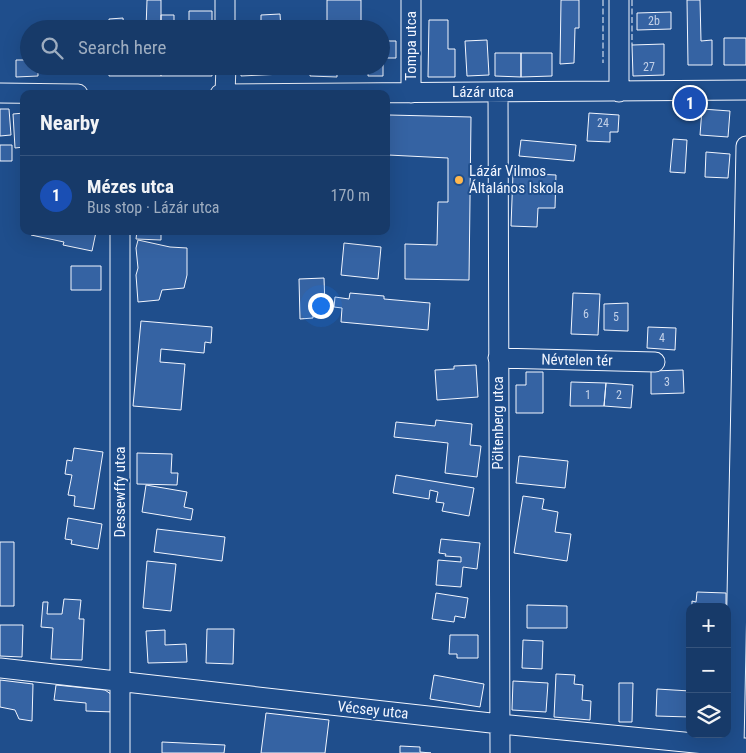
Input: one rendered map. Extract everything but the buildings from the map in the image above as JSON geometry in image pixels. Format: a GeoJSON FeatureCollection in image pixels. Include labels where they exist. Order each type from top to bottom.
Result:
{"type":"FeatureCollection","features":[{"type":"Feature","properties":{"kind":"street"},"geometry":{"type":"LineString","coordinates":[[225,0],[225,20]]}},
{"type":"Feature","properties":{"kind":"street","name":"Tompa utca"},"geometry":{"type":"LineString","coordinates":[[411,0],[411,93]]}},
{"type":"Feature","properties":{"kind":"street"},"geometry":{"type":"LineString","coordinates":[[619,0],[619,92]]}},
{"type":"Feature","properties":{"kind":"street"},"geometry":{"type":"LineString","coordinates":[[225,90],[226,75]]}},
{"type":"Feature","properties":{"kind":"street","name":"Lázár utca"},"geometry":{"type":"LineString","coordinates":[[390,93],[746,90]]}},
{"type":"Feature","properties":{"kind":"street","name":"Pöltenberg utca"},"geometry":{"type":"LineString","coordinates":[[498,92],[500,753]]}},
{"type":"Feature","properties":{"kind":"street"},"geometry":{"type":"LineString","coordinates":[[0,93],[20,93]]}},
{"type":"Feature","properties":{"kind":"street"},"geometry":{"type":"LineString","coordinates":[[740,748],[746,146]]}},
{"type":"Feature","properties":{"kind":"street","name":"Dessewffy utca"},"geometry":{"type":"LineString","coordinates":[[120,235],[120,753]]}},
{"type":"Feature","properties":{"kind":"street","name":"Névtelen tér"},"geometry":{"type":"LineString","coordinates":[[498,358],[655,362]]}},
{"type":"Feature","properties":{"kind":"street","name":"Vécsey utca"},"geometry":{"type":"LineString","coordinates":[[0,668],[500,724],[740,748]]}},
{"type":"Feature","properties":{"kind":"fence"},"geometry":{"type":"LineString","coordinates":[[603,0],[603,63]]}},
{"type":"Feature","properties":{"kind":"fence"},"geometry":{"type":"LineString","coordinates":[[632,0],[632,45]]}},
{"type":"Feature","properties":{"kind":"place","name":"Mézes utca"},"geometry":{"type":"Point","coordinates":[690,103]}},
{"type":"Feature","properties":{"kind":"place","name":"Lázár Vilmos Általános Iskola"},"geometry":{"type":"Point","coordinates":[459,180]}}]}
